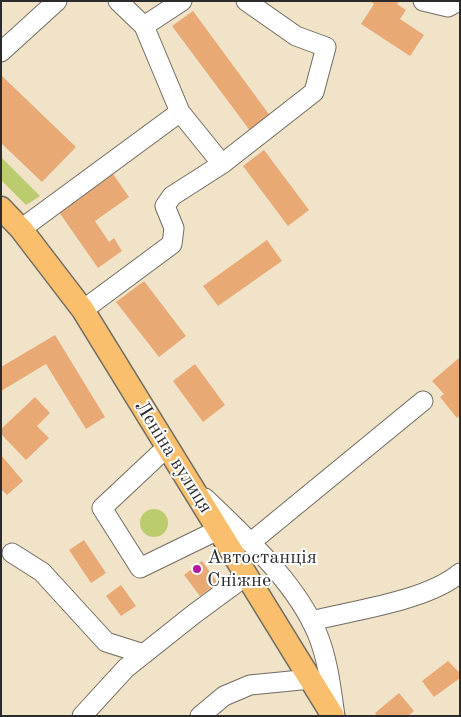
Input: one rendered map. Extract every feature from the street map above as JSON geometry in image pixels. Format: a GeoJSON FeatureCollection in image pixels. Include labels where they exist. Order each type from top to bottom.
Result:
{"type":"FeatureCollection","features":[{"type":"Feature","properties":{"kind":"main road","name":"Леніна вулиця"},"geometry":{"type":"LineString","coordinates":[[1,208],[21,229],[83,310],[334,716]]}},
{"type":"Feature","properties":{"kind":"street"},"geometry":{"type":"LineString","coordinates":[[1,52],[57,1]]}},
{"type":"Feature","properties":{"kind":"street"},"geometry":{"type":"LineString","coordinates":[[118,1],[144,26],[180,112],[222,164]]}},
{"type":"Feature","properties":{"kind":"street"},"geometry":{"type":"LineString","coordinates":[[144,26],[182,1]]}},
{"type":"Feature","properties":{"kind":"street"},"geometry":{"type":"LineString","coordinates":[[83,310],[172,244],[174,228],[166,206],[172,196],[222,164],[314,92],[326,47],[296,36],[246,1]]}},
{"type":"Feature","properties":{"kind":"street"},"geometry":{"type":"LineString","coordinates":[[423,1],[448,7],[459,1]]}},
{"type":"Feature","properties":{"kind":"street"},"geometry":{"type":"LineString","coordinates":[[21,229],[180,112]]}},
{"type":"Feature","properties":{"kind":"street"},"geometry":{"type":"LineString","coordinates":[[250,542],[423,401]]}},
{"type":"Feature","properties":{"kind":"street"},"geometry":{"type":"LineString","coordinates":[[167,447],[102,508],[140,568],[218,530]]}},
{"type":"Feature","properties":{"kind":"street"},"geometry":{"type":"LineString","coordinates":[[190,483],[250,542],[286,584],[311,621],[323,649],[334,716]]}},
{"type":"Feature","properties":{"kind":"street"},"geometry":{"type":"LineString","coordinates":[[12,553],[42,572],[106,642],[144,654]]}},
{"type":"Feature","properties":{"kind":"street"},"geometry":{"type":"LineString","coordinates":[[82,716],[126,668],[247,575]]}},
{"type":"Feature","properties":{"kind":"street"},"geometry":{"type":"LineString","coordinates":[[311,621],[403,599],[456,581]]}},
{"type":"Feature","properties":{"kind":"street"},"geometry":{"type":"LineString","coordinates":[[200,716],[224,696],[250,685],[311,679]]}},
{"type":"Feature","properties":{"kind":"green space"},"geometry":{"type":"Polygon","coordinates":[[[1,157],[40,196],[26,205],[1,180],[1,157]]]}},
{"type":"Feature","properties":{"kind":"green space"},"geometry":{"type":"Polygon","coordinates":[[[154,509],[164,513],[168,523],[164,533],[154,537],[144,533],[140,523],[144,513],[154,509]]]}},
{"type":"Feature","properties":{"kind":"building"},"geometry":{"type":"Polygon","coordinates":[[[370,1],[399,1],[397,4],[406,10],[400,19],[424,35],[410,56],[361,24],[374,4],[370,1]]]}},
{"type":"Feature","properties":{"kind":"building"},"geometry":{"type":"Polygon","coordinates":[[[193,11],[271,117],[251,132],[172,26],[193,11]]]}},
{"type":"Feature","properties":{"kind":"building"},"geometry":{"type":"Polygon","coordinates":[[[1,75],[76,147],[42,182],[1,143],[1,75]]]}},
{"type":"Feature","properties":{"kind":"building"},"geometry":{"type":"Polygon","coordinates":[[[264,150],[309,210],[288,226],[243,166],[264,150]]]}},
{"type":"Feature","properties":{"kind":"building"},"geometry":{"type":"Polygon","coordinates":[[[113,174],[129,197],[95,221],[109,242],[114,238],[122,251],[98,268],[59,212],[113,174]]]}},
{"type":"Feature","properties":{"kind":"building"},"geometry":{"type":"Polygon","coordinates":[[[267,240],[282,261],[218,306],[203,286],[267,240]]]}},
{"type":"Feature","properties":{"kind":"building"},"geometry":{"type":"Polygon","coordinates":[[[144,281],[186,336],[159,357],[116,302],[144,281]]]}},
{"type":"Feature","properties":{"kind":"building"},"geometry":{"type":"Polygon","coordinates":[[[55,335],[105,417],[86,429],[46,364],[1,391],[1,367],[55,335]]]}},
{"type":"Feature","properties":{"kind":"building"},"geometry":{"type":"Polygon","coordinates":[[[459,358],[460,415],[457,418],[440,397],[444,394],[432,381],[459,358]]]}},
{"type":"Feature","properties":{"kind":"building"},"geometry":{"type":"Polygon","coordinates":[[[195,364],[225,405],[203,422],[173,381],[195,364]]]}},
{"type":"Feature","properties":{"kind":"building"},"geometry":{"type":"Polygon","coordinates":[[[35,397],[50,413],[37,426],[49,438],[26,460],[1,434],[1,429],[35,397]]]}},
{"type":"Feature","properties":{"kind":"building"},"geometry":{"type":"Polygon","coordinates":[[[1,455],[23,481],[7,495],[1,489],[1,455]]]}},
{"type":"Feature","properties":{"kind":"building"},"geometry":{"type":"Polygon","coordinates":[[[84,540],[106,573],[91,583],[69,550],[84,540]]]}},
{"type":"Feature","properties":{"kind":"building"},"geometry":{"type":"Polygon","coordinates":[[[202,561],[218,583],[200,596],[184,575],[202,561]]]}},
{"type":"Feature","properties":{"kind":"building"},"geometry":{"type":"Polygon","coordinates":[[[121,585],[136,606],[121,616],[106,596],[121,585]]]}},
{"type":"Feature","properties":{"kind":"building"},"geometry":{"type":"Polygon","coordinates":[[[448,661],[460,673],[460,678],[434,697],[422,681],[448,661]]]}},
{"type":"Feature","properties":{"kind":"building"},"geometry":{"type":"Polygon","coordinates":[[[399,693],[414,711],[408,716],[377,716],[375,713],[399,693]]]}},
{"type":"Feature","properties":{"kind":"place","name":"Автостанція Сніжне"},"geometry":{"type":"Point","coordinates":[197,569]}}]}
